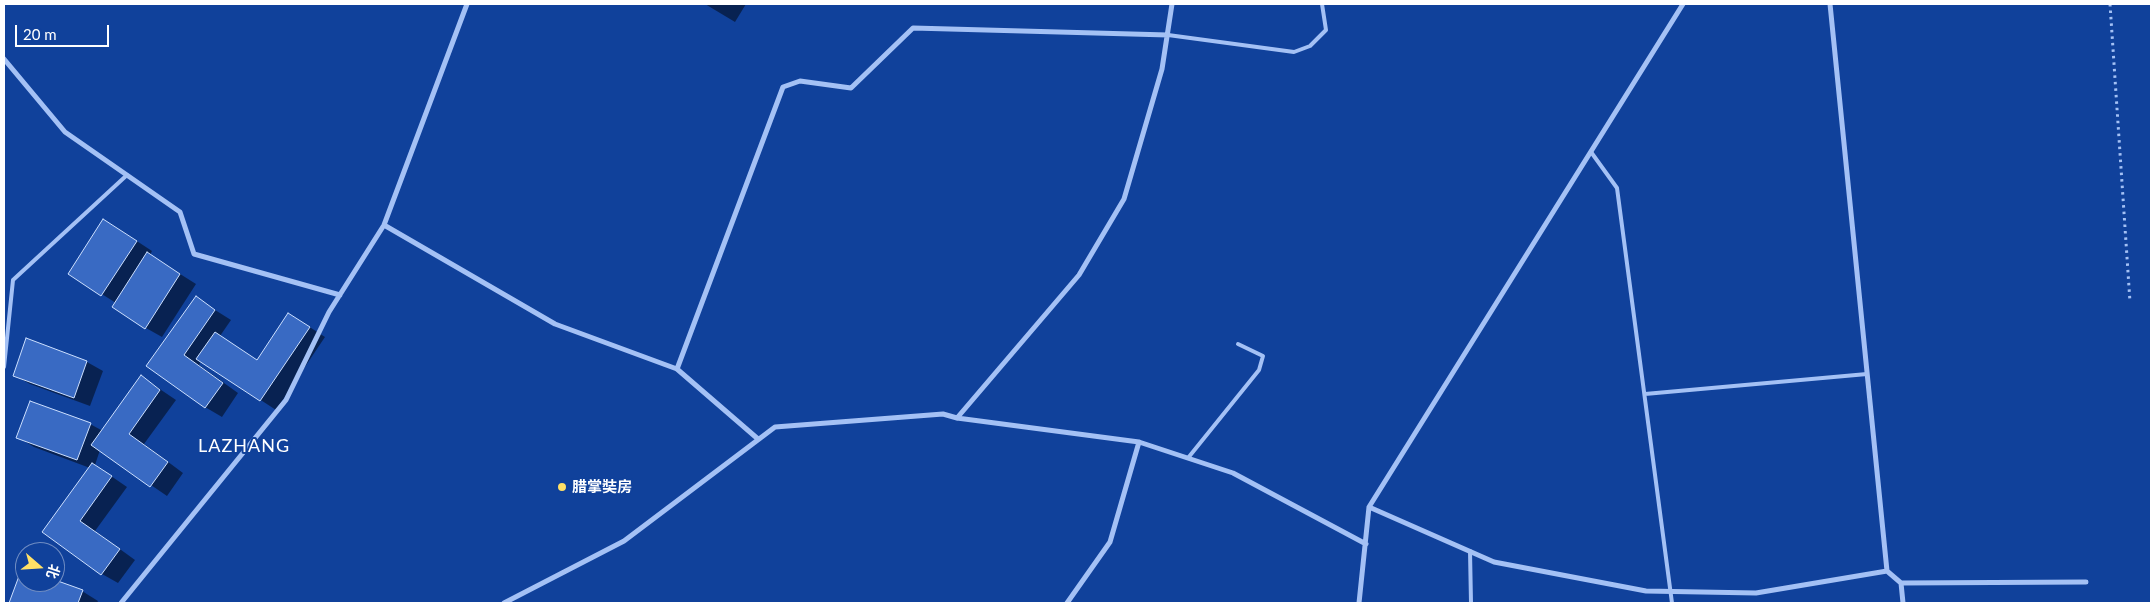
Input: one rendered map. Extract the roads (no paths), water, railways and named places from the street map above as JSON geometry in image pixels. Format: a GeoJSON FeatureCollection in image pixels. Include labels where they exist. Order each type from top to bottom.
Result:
{"type":"FeatureCollection","features":[{"type":"Feature","properties":{"kind":"street"},"geometry":{"type":"LineString","coordinates":[[121,603],[286,400],[329,312],[384,225],[467,4]]}},
{"type":"Feature","properties":{"kind":"street"},"geometry":{"type":"LineString","coordinates":[[957,418],[1079,275],[1124,199],[1162,69],[1172,4]]}},
{"type":"Feature","properties":{"kind":"street"},"geometry":{"type":"LineString","coordinates":[[1359,603],[1369,507],[1682,4]]}},
{"type":"Feature","properties":{"kind":"street"},"geometry":{"type":"LineString","coordinates":[[1830,4],[1887,571],[1901,583],[2086,582]]}},
{"type":"Feature","properties":{"kind":"street"},"geometry":{"type":"LineString","coordinates":[[677,369],[783,87],[800,80],[851,88],[913,28],[1168,35]]}},
{"type":"Feature","properties":{"kind":"street"},"geometry":{"type":"LineString","coordinates":[[4,59],[65,132],[180,212],[194,254],[340,295]]}},
{"type":"Feature","properties":{"kind":"street"},"geometry":{"type":"LineString","coordinates":[[384,225],[555,324],[677,369],[758,439]]}},
{"type":"Feature","properties":{"kind":"street"},"geometry":{"type":"LineString","coordinates":[[504,603],[624,541],[775,427],[943,414],[957,418],[1139,442],[1233,473],[1366,544]]}},
{"type":"Feature","properties":{"kind":"street"},"geometry":{"type":"LineString","coordinates":[[1066,603],[1110,542],[1139,442]]}},
{"type":"Feature","properties":{"kind":"street"},"geometry":{"type":"LineString","coordinates":[[1369,507],[1494,562],[1646,591],[1756,593],[1887,571]]}},
{"type":"Feature","properties":{"kind":"street"},"geometry":{"type":"LineString","coordinates":[[1901,583],[1903,603]]}},
{"type":"Feature","properties":{"kind":"lane"},"geometry":{"type":"LineString","coordinates":[[1168,35],[1294,52],[1310,46],[1326,30],[1322,4]]}},
{"type":"Feature","properties":{"kind":"lane"},"geometry":{"type":"LineString","coordinates":[[1591,152],[1617,188],[1672,603]]}},
{"type":"Feature","properties":{"kind":"lane"},"geometry":{"type":"LineString","coordinates":[[4,367],[13,280],[127,175]]}},
{"type":"Feature","properties":{"kind":"lane"},"geometry":{"type":"LineString","coordinates":[[1188,458],[1260,370],[1263,356],[1238,344]]}},
{"type":"Feature","properties":{"kind":"lane"},"geometry":{"type":"LineString","coordinates":[[1645,394],[1867,374]]}},
{"type":"Feature","properties":{"kind":"lane"},"geometry":{"type":"LineString","coordinates":[[1470,551],[1471,603]]}},
{"type":"Feature","properties":{"kind":"place","name":"腊掌奘房"},"geometry":{"type":"Point","coordinates":[562,487]}},
{"type":"Feature","properties":{"kind":"district","name":"LAZHANG"},"geometry":{"type":"Point","coordinates":[244,446]}}]}
